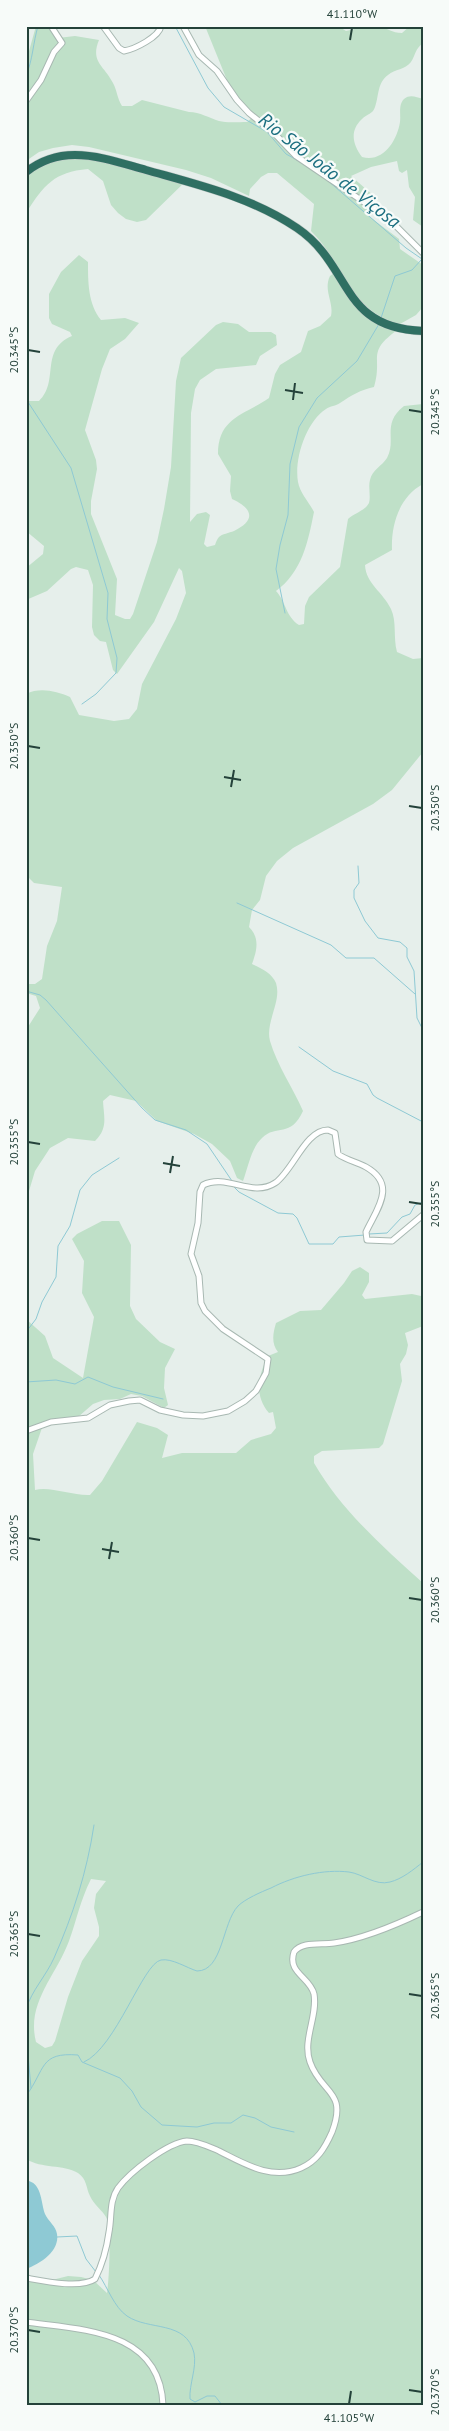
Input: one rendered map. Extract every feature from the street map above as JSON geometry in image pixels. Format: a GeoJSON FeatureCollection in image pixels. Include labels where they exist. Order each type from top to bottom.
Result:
{"type":"FeatureCollection","features":[{"type":"Feature","properties":{"kind":"highway"},"geometry":{"type":"LineString","coordinates":[[26,172],[51,158],[84,155],[195,182],[226,192],[265,210],[306,234],[330,262],[359,305],[376,321],[395,328],[423,331]]}},
{"type":"Feature","properties":{"kind":"street"},"geometry":{"type":"LineString","coordinates":[[26,101],[41,80],[54,52],[61,45],[61,40],[51,26]]}},
{"type":"Feature","properties":{"kind":"street"},"geometry":{"type":"LineString","coordinates":[[103,26],[119,48],[124,51],[155,35],[162,26]]}},
{"type":"Feature","properties":{"kind":"street"},"geometry":{"type":"LineString","coordinates":[[183,26],[199,55],[217,71],[237,100],[249,113],[275,134],[296,156],[389,219],[423,253]]}},
{"type":"Feature","properties":{"kind":"street"},"geometry":{"type":"LineString","coordinates":[[26,1431],[51,1422],[88,1418],[110,1405],[136,1400],[173,1414],[212,1415],[238,1406],[252,1396],[260,1386],[268,1368],[268,1359],[223,1329],[205,1311],[201,1303],[199,1276],[191,1254],[203,1185],[218,1181],[232,1182],[250,1188],[271,1185],[281,1177],[314,1134],[328,1130],[335,1133],[338,1154],[368,1168],[376,1174],[382,1184],[381,1203],[366,1232],[367,1240],[392,1241],[423,1215]]}},
{"type":"Feature","properties":{"kind":"street"},"geometry":{"type":"LineString","coordinates":[[26,2278],[65,2283],[87,2282],[95,2279],[108,2237],[112,2202],[118,2189],[147,2162],[180,2142],[188,2141],[205,2145],[274,2174],[296,2170],[319,2156],[332,2131],[338,2108],[336,2099],[309,2060],[309,2034],[314,1996],[312,1989],[294,1968],[292,1963],[294,1952],[303,1945],[334,1943],[355,1938],[423,1912]]}},
{"type":"Feature","properties":{"kind":"street"},"geometry":{"type":"LineString","coordinates":[[26,2322],[92,2332],[125,2343],[136,2350],[154,2369],[160,2380],[163,2405]]}},
{"type":"Feature","properties":{"kind":"green space"},"geometry":{"type":"Polygon","coordinates":[[[36,26],[52,26],[58,38],[75,36],[99,40],[96,53],[97,59],[113,83],[122,106],[132,106],[142,100],[197,113],[219,121],[247,122],[253,117],[231,90],[205,26],[338,26],[346,31],[374,26],[402,33],[410,26],[423,26],[423,43],[409,65],[384,78],[374,109],[355,128],[354,138],[356,148],[362,157],[370,158],[382,154],[388,149],[396,136],[400,122],[402,101],[406,97],[411,96],[423,99],[421,151],[423,227],[413,220],[415,197],[409,187],[407,170],[402,173],[399,171],[397,161],[371,167],[351,176],[374,196],[366,214],[399,239],[400,249],[423,265],[423,307],[416,315],[400,324],[383,318],[370,309],[349,285],[332,257],[311,231],[314,204],[277,173],[268,173],[261,177],[250,189],[249,196],[211,178],[186,170],[89,147],[72,145],[53,148],[39,152],[26,161],[26,62],[36,26]]]}},
{"type":"Feature","properties":{"kind":"green space"},"geometry":{"type":"Polygon","coordinates":[[[63,154],[189,178],[146,220],[137,222],[126,219],[118,213],[111,205],[103,181],[88,169],[67,173],[58,177],[45,188],[26,213],[26,171],[63,154]]]}},
{"type":"Feature","properties":{"kind":"green space"},"geometry":{"type":"Polygon","coordinates":[[[79,255],[88,262],[91,300],[101,320],[125,318],[139,323],[125,339],[110,349],[102,369],[85,430],[96,460],[97,469],[91,501],[91,514],[117,579],[115,615],[125,619],[130,619],[133,614],[157,542],[171,467],[176,381],[181,358],[216,325],[223,322],[238,324],[249,332],[271,332],[276,335],[277,345],[260,356],[256,365],[216,369],[200,380],[195,389],[191,413],[190,522],[197,514],[206,512],[210,515],[204,544],[207,547],[215,545],[220,536],[241,527],[249,518],[249,514],[244,506],[232,499],[230,491],[231,476],[218,454],[219,442],[223,432],[234,418],[269,398],[275,374],[280,365],[301,352],[308,331],[320,326],[331,316],[332,311],[328,291],[330,276],[334,273],[352,301],[366,316],[396,331],[387,338],[378,350],[374,387],[360,391],[326,409],[319,415],[307,432],[300,452],[297,473],[299,486],[314,512],[306,545],[298,566],[276,591],[291,618],[299,625],[304,624],[305,606],[309,597],[340,567],[348,519],[365,508],[369,503],[369,483],[371,477],[385,461],[390,451],[393,419],[404,406],[423,404],[423,484],[408,496],[398,512],[393,531],[392,550],[365,565],[368,578],[391,609],[394,619],[397,652],[413,659],[423,658],[423,752],[392,790],[373,804],[293,848],[277,861],[266,876],[260,900],[252,910],[249,927],[255,935],[256,944],[252,964],[262,969],[274,979],[277,990],[269,1034],[270,1041],[303,1111],[294,1125],[267,1134],[258,1142],[252,1153],[243,1181],[237,1178],[230,1161],[212,1144],[194,1134],[157,1121],[136,1101],[110,1095],[103,1101],[104,1127],[99,1136],[95,1141],[68,1138],[50,1148],[35,1171],[26,1201],[26,1030],[40,1008],[36,996],[26,993],[26,984],[35,984],[42,979],[47,946],[57,921],[62,887],[34,883],[26,875],[26,694],[42,690],[59,693],[70,697],[79,715],[114,721],[129,719],[137,709],[142,684],[176,619],[186,593],[182,571],[179,568],[154,622],[117,674],[113,670],[106,642],[100,641],[94,635],[92,627],[93,585],[88,570],[76,567],[71,569],[47,591],[26,600],[26,568],[43,554],[44,546],[26,531],[26,401],[39,401],[45,393],[56,349],[62,342],[72,336],[70,332],[52,324],[49,318],[49,294],[61,272],[79,255]]]}},
{"type":"Feature","properties":{"kind":"green space"},"geometry":{"type":"Polygon","coordinates":[[[102,1221],[119,1221],[131,1245],[130,1306],[136,1319],[160,1342],[175,1349],[165,1368],[164,1388],[168,1405],[164,1408],[142,1396],[131,1394],[120,1399],[104,1400],[93,1404],[78,1417],[44,1422],[33,1454],[35,1490],[48,1489],[90,1495],[102,1481],[137,1422],[157,1428],[168,1435],[162,1458],[182,1453],[236,1453],[251,1440],[271,1434],[276,1428],[273,1412],[269,1413],[261,1399],[259,1385],[268,1356],[278,1352],[273,1334],[276,1323],[300,1311],[321,1310],[352,1271],[360,1267],[369,1273],[369,1282],[362,1295],[365,1299],[412,1294],[421,1296],[423,1326],[405,1333],[408,1345],[406,1354],[400,1364],[402,1381],[383,1444],[379,1448],[322,1451],[314,1456],[314,1463],[337,1497],[350,1512],[378,1542],[423,1583],[423,2405],[26,2405],[26,2279],[48,2281],[68,2276],[81,2277],[93,2280],[107,2293],[109,2266],[108,2223],[104,2214],[92,2199],[83,2178],[78,2173],[66,2168],[39,2164],[26,2159],[26,1564],[28,1561],[26,1559],[26,1480],[29,1477],[26,1477],[26,1319],[45,1336],[53,1358],[83,1378],[94,1317],[82,1293],[84,1261],[72,1239],[77,1234],[102,1221]],[[91,1879],[81,1902],[69,1941],[39,2002],[34,2028],[36,2042],[45,2048],[52,2046],[55,2041],[68,1997],[82,1961],[99,1936],[99,1927],[94,1908],[96,1894],[106,1881],[91,1879]]]}},
{"type":"Feature","properties":{"kind":"water"},"geometry":{"type":"Polygon","coordinates":[[[29,2181],[39,2190],[45,2214],[54,2226],[57,2240],[48,2256],[26,2269],[26,2182],[29,2181]]]}},
{"type":"Feature","properties":{"kind":"waterway"},"geometry":{"type":"LineString","coordinates":[[26,76],[38,26]]}},
{"type":"Feature","properties":{"kind":"waterway","name":"Rio São João de Viçosa"},"geometry":{"type":"LineString","coordinates":[[175,26],[208,88],[224,107],[267,132],[286,154],[306,165]]}},
{"type":"Feature","properties":{"kind":"waterway","name":"Rio São João de Viçosa"},"geometry":{"type":"LineString","coordinates":[[327,180],[406,248],[422,259]]}},
{"type":"Feature","properties":{"kind":"waterway"},"geometry":{"type":"LineString","coordinates":[[381,318],[395,276],[412,270],[422,259]]}},
{"type":"Feature","properties":{"kind":"waterway"},"geometry":{"type":"LineString","coordinates":[[285,613],[276,569],[288,515],[290,464],[299,427],[317,398],[357,361],[379,324]]}},
{"type":"Feature","properties":{"kind":"waterway"},"geometry":{"type":"LineString","coordinates":[[26,399],[71,468],[108,593],[107,619],[117,658],[116,673],[96,694],[82,704]]}},
{"type":"Feature","properties":{"kind":"waterway"},"geometry":{"type":"LineString","coordinates":[[358,866],[359,883],[354,890],[354,898],[365,921],[378,938],[400,942],[407,948],[407,957],[414,971],[417,1018],[423,1030]]}},
{"type":"Feature","properties":{"kind":"waterway"},"geometry":{"type":"LineString","coordinates":[[237,903],[331,945],[346,958],[374,958],[415,994]]}},
{"type":"Feature","properties":{"kind":"waterway"},"geometry":{"type":"LineString","coordinates":[[26,991],[40,995],[46,1000],[142,1108],[155,1120],[186,1130],[207,1144],[232,1181]]}},
{"type":"Feature","properties":{"kind":"waterway"},"geometry":{"type":"LineString","coordinates":[[299,1047],[333,1071],[367,1084],[373,1095],[377,1098],[423,1122]]}},
{"type":"Feature","properties":{"kind":"waterway"},"geometry":{"type":"LineString","coordinates":[[26,1332],[36,1319],[42,1302],[56,1277],[58,1246],[70,1226],[80,1190],[92,1175],[119,1158]]}},
{"type":"Feature","properties":{"kind":"waterway"},"geometry":{"type":"LineString","coordinates":[[234,1187],[239,1192],[278,1213],[293,1214],[297,1218],[309,1244],[333,1244],[339,1237],[365,1235]]}},
{"type":"Feature","properties":{"kind":"waterway"},"geometry":{"type":"LineString","coordinates":[[369,1234],[387,1233],[402,1217],[410,1214],[415,1205],[423,1202]]}},
{"type":"Feature","properties":{"kind":"waterway"},"geometry":{"type":"LineString","coordinates":[[26,1382],[56,1380],[75,1384],[88,1377],[113,1387],[163,1399]]}},
{"type":"Feature","properties":{"kind":"waterway"},"geometry":{"type":"LineString","coordinates":[[26,2009],[51,1965],[67,1926],[83,1876],[94,1825]]}},
{"type":"Feature","properties":{"kind":"waterway"},"geometry":{"type":"LineString","coordinates":[[84,2062],[96,2054],[107,2041],[146,1975],[154,1965],[161,1960],[165,1960],[197,1971],[206,1969],[217,1955],[233,1914],[238,1906],[249,1898],[289,1880],[309,1874],[339,1871],[354,1873],[374,1881],[390,1882],[403,1876],[423,1862]]}},
{"type":"Feature","properties":{"kind":"waterway"},"geometry":{"type":"LineString","coordinates":[[26,2033],[31,2088]]}},
{"type":"Feature","properties":{"kind":"waterway"},"geometry":{"type":"LineString","coordinates":[[26,2096],[41,2070],[50,2060],[56,2056],[78,2055],[82,2062],[120,2078],[132,2091],[141,2107],[162,2125],[197,2127],[214,2123],[231,2123],[243,2115],[255,2118],[271,2127],[294,2132]]}},
{"type":"Feature","properties":{"kind":"waterway"},"geometry":{"type":"LineString","coordinates":[[57,2237],[77,2236],[86,2259],[96,2272]]}},
{"type":"Feature","properties":{"kind":"waterway"},"geometry":{"type":"LineString","coordinates":[[99,2275],[115,2302],[127,2316],[136,2321],[166,2328],[183,2335],[190,2343],[195,2359],[190,2399],[195,2402],[207,2396],[215,2396],[222,2405]]}}]}
